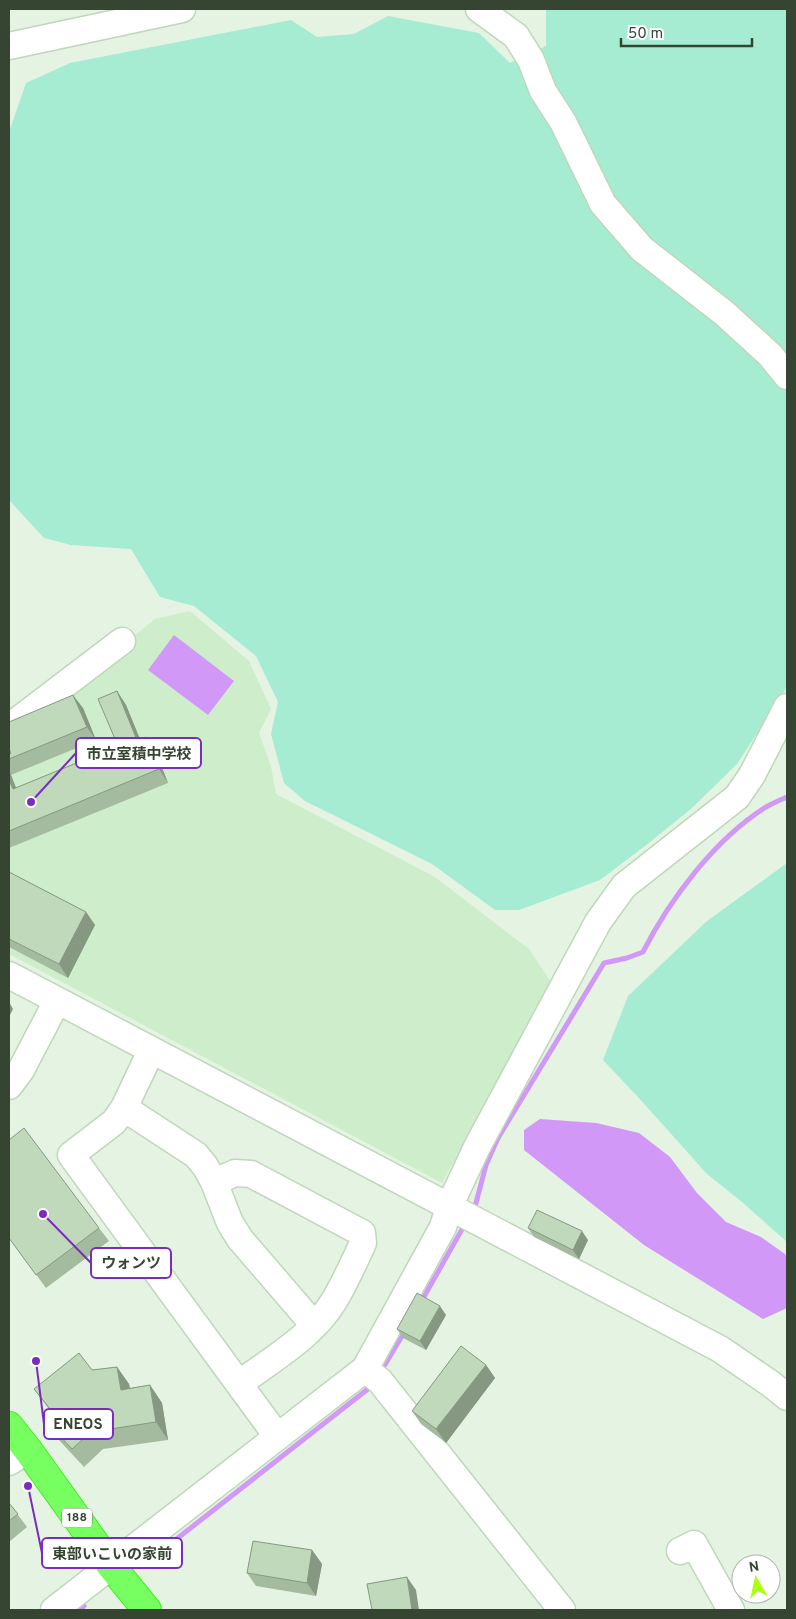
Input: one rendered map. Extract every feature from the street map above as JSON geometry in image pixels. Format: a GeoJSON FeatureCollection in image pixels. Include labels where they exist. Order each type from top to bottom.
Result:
{"type":"FeatureCollection","features":[{"type":"Feature","properties":{"kind":"highway","name":"188"},"geometry":{"type":"LineString","coordinates":[[9,1426],[19,1456],[147,1610]]}},
{"type":"Feature","properties":{"kind":"street"},"geometry":{"type":"LineString","coordinates":[[9,46],[182,9]]}},
{"type":"Feature","properties":{"kind":"street"},"geometry":{"type":"LineString","coordinates":[[480,9],[516,36],[531,60],[543,91],[563,122],[603,204],[642,249],[724,313],[770,355],[787,376]]}},
{"type":"Feature","properties":{"kind":"street"},"geometry":{"type":"LineString","coordinates":[[9,727],[122,641]]}},
{"type":"Feature","properties":{"kind":"street"},"geometry":{"type":"LineString","coordinates":[[54,1610],[112,1567],[365,1369],[443,1227],[477,1147],[598,922],[624,886],[737,797],[752,774],[787,707]]}},
{"type":"Feature","properties":{"kind":"street"},"geometry":{"type":"LineString","coordinates":[[9,975],[720,1349],[787,1397]]}},
{"type":"Feature","properties":{"kind":"street"},"geometry":{"type":"LineString","coordinates":[[9,1086],[21,1070],[57,1001]]}},
{"type":"Feature","properties":{"kind":"street"},"geometry":{"type":"LineString","coordinates":[[151,1051],[124,1108],[114,1122],[71,1155],[277,1436]]}},
{"type":"Feature","properties":{"kind":"street"},"geometry":{"type":"LineString","coordinates":[[124,1108],[196,1155],[214,1182],[230,1223],[240,1239],[314,1325]]}},
{"type":"Feature","properties":{"kind":"street"},"geometry":{"type":"LineString","coordinates":[[214,1182],[235,1173],[252,1174],[362,1233],[363,1243],[333,1302],[303,1337],[239,1384]]}},
{"type":"Feature","properties":{"kind":"street"},"geometry":{"type":"LineString","coordinates":[[365,1369],[380,1381],[562,1610]]}},
{"type":"Feature","properties":{"kind":"street"},"geometry":{"type":"LineString","coordinates":[[680,1551],[694,1544],[731,1610]]}},
{"type":"Feature","properties":{"kind":"shaded area"},"geometry":{"type":"Polygon","coordinates":[[[546,9],[787,9],[787,687],[737,764],[691,809],[645,846],[600,880],[519,910],[495,910],[432,864],[305,801],[284,783],[271,734],[278,702],[256,656],[194,606],[160,597],[131,549],[71,545],[44,538],[9,500],[9,132],[26,83],[70,63],[291,20],[317,37],[354,34],[388,16],[479,33],[510,63],[546,46],[546,9]]]}},
{"type":"Feature","properties":{"kind":"shaded area"},"geometry":{"type":"Polygon","coordinates":[[[190,611],[249,661],[271,709],[259,733],[271,766],[276,794],[435,877],[529,949],[551,982],[442,1183],[9,954],[9,737],[155,619],[190,611]]]}},
{"type":"Feature","properties":{"kind":"shaded area"},"geometry":{"type":"Polygon","coordinates":[[[174,635],[234,681],[208,715],[148,670],[174,635]]]}},
{"type":"Feature","properties":{"kind":"shaded area"},"geometry":{"type":"Polygon","coordinates":[[[787,863],[787,1242],[707,1174],[603,1060],[628,996],[707,921],[787,863]]]}},
{"type":"Feature","properties":{"kind":"shaded area"},"geometry":{"type":"Polygon","coordinates":[[[540,1119],[596,1123],[639,1133],[670,1157],[697,1193],[726,1222],[761,1237],[785,1254],[787,1258],[787,1308],[763,1319],[644,1245],[524,1150],[524,1130],[540,1119]]]}},
{"type":"Feature","properties":{"kind":"building"},"geometry":{"type":"Polygon","coordinates":[[[117,691],[137,740],[146,737],[159,769],[9,831],[9,780],[13,789],[118,746],[98,699],[117,691]]]}},
{"type":"Feature","properties":{"kind":"building"},"geometry":{"type":"Polygon","coordinates":[[[73,695],[87,727],[9,759],[9,754],[11,753],[9,749],[9,722],[73,695]]]}},
{"type":"Feature","properties":{"kind":"building"},"geometry":{"type":"Polygon","coordinates":[[[9,872],[86,912],[59,964],[9,939],[9,872]]]}},
{"type":"Feature","properties":{"kind":"building"},"geometry":{"type":"Polygon","coordinates":[[[24,1128],[99,1228],[36,1275],[9,1238],[9,1140],[24,1128]]]}},
{"type":"Feature","properties":{"kind":"building"},"geometry":{"type":"Polygon","coordinates":[[[537,1210],[582,1231],[573,1250],[528,1228],[537,1210]]]}},
{"type":"Feature","properties":{"kind":"building"},"geometry":{"type":"Polygon","coordinates":[[[417,1293],[440,1306],[420,1341],[397,1329],[417,1293]]]}},
{"type":"Feature","properties":{"kind":"building"},"geometry":{"type":"Polygon","coordinates":[[[461,1346],[486,1365],[436,1429],[412,1411],[461,1346]]]}},
{"type":"Feature","properties":{"kind":"building"},"geometry":{"type":"Polygon","coordinates":[[[79,1353],[92,1370],[117,1367],[121,1390],[150,1385],[156,1422],[91,1432],[72,1449],[47,1422],[55,1415],[34,1389],[79,1353]]]}},
{"type":"Feature","properties":{"kind":"building"},"geometry":{"type":"Polygon","coordinates":[[[9,1503],[18,1514],[9,1521],[9,1503]]]}},
{"type":"Feature","properties":{"kind":"building"},"geometry":{"type":"Polygon","coordinates":[[[253,1541],[312,1550],[307,1583],[247,1573],[253,1541]]]}},
{"type":"Feature","properties":{"kind":"building"},"geometry":{"type":"Polygon","coordinates":[[[407,1577],[412,1610],[372,1610],[367,1584],[407,1577]]]}},
{"type":"Feature","properties":{"kind":"waterway"},"geometry":{"type":"LineString","coordinates":[[472,1210],[476,1203],[486,1165],[498,1138],[604,963],[643,952],[666,911],[712,853],[747,820],[766,807],[787,797]]}},
{"type":"Feature","properties":{"kind":"waterway"},"geometry":{"type":"LineString","coordinates":[[421,1302],[465,1224]]}},
{"type":"Feature","properties":{"kind":"waterway"},"geometry":{"type":"LineString","coordinates":[[380,1373],[405,1331]]}},
{"type":"Feature","properties":{"kind":"waterway"},"geometry":{"type":"LineString","coordinates":[[160,1552],[373,1385]]}},
{"type":"Feature","properties":{"kind":"waterway"},"geometry":{"type":"LineString","coordinates":[[79,1610],[84,1606]]}},
{"type":"Feature","properties":{"kind":"place","name":"市立室積中学校"},"geometry":{"type":"Point","coordinates":[31,802]}},
{"type":"Feature","properties":{"kind":"place","name":"ウォンツ"},"geometry":{"type":"Point","coordinates":[43,1214]}},
{"type":"Feature","properties":{"kind":"place","name":"ENEOS"},"geometry":{"type":"Point","coordinates":[36,1361]}},
{"type":"Feature","properties":{"kind":"place","name":"東部いこいの家前"},"geometry":{"type":"Point","coordinates":[28,1486]}}]}
